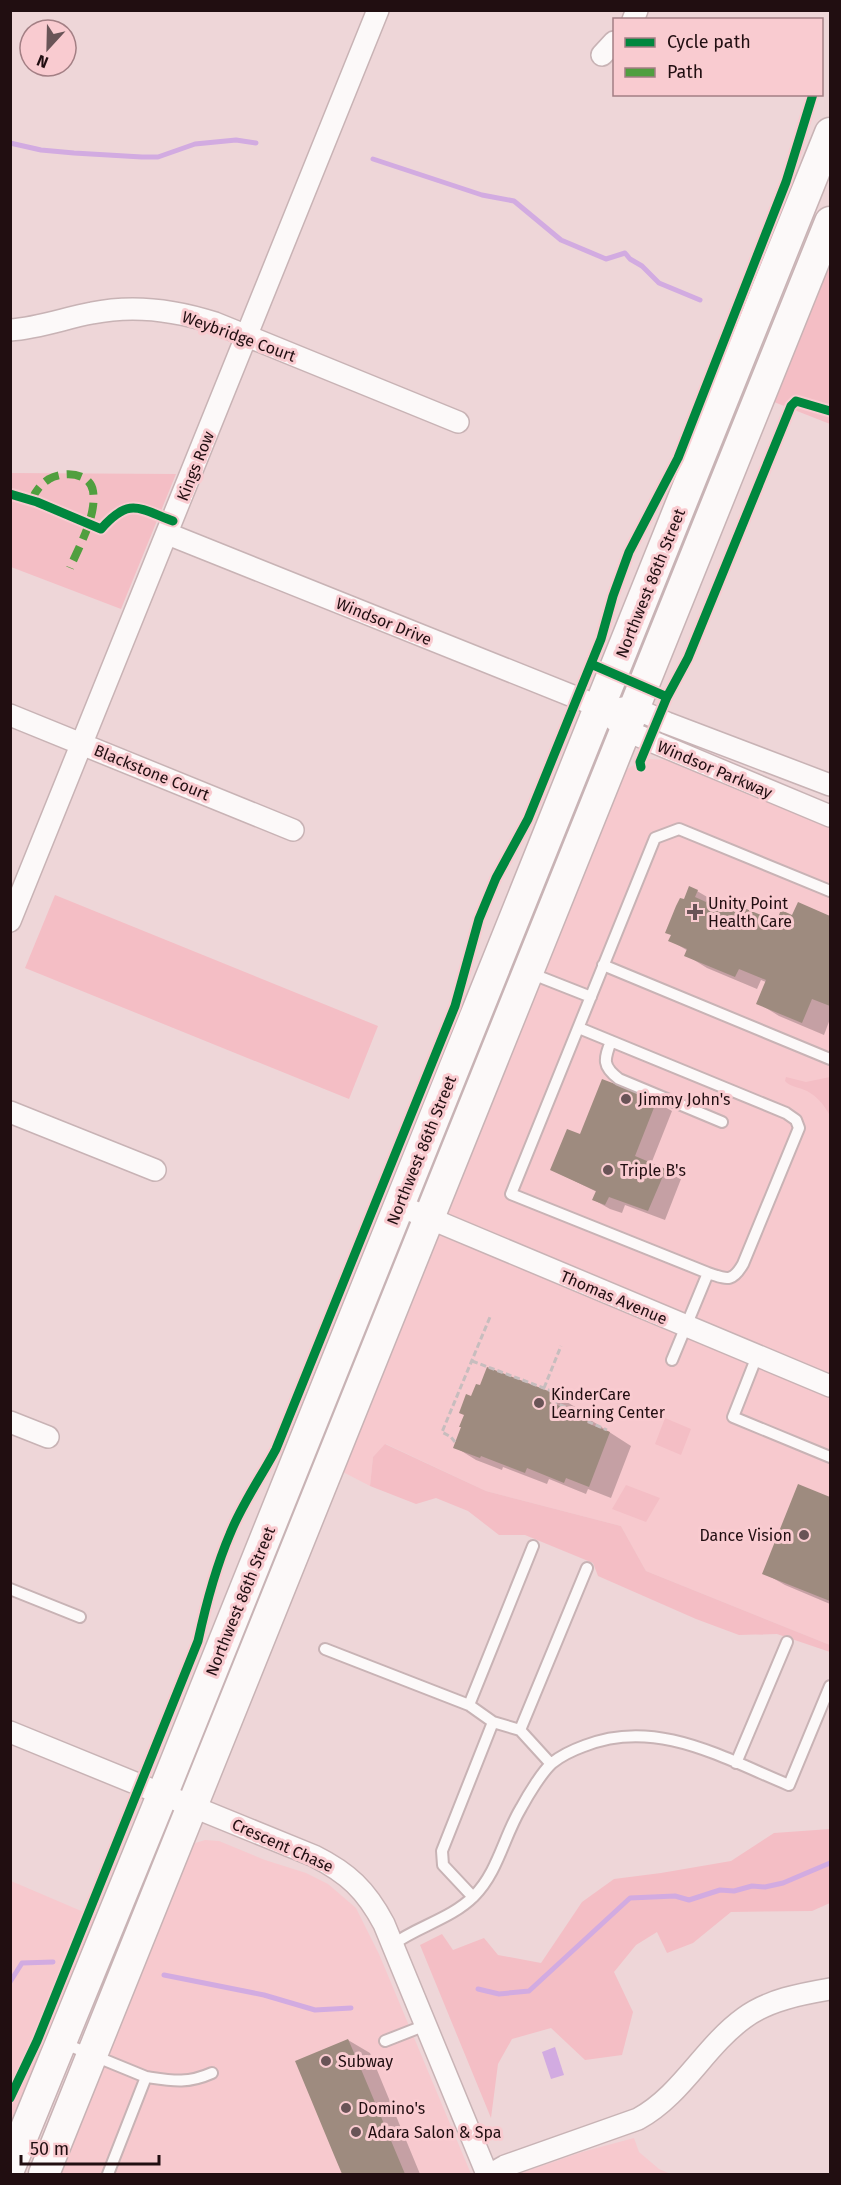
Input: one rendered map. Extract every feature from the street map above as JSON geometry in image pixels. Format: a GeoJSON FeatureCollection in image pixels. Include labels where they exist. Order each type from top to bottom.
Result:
{"type":"FeatureCollection","features":[{"type":"Feature","properties":{"kind":"main road","name":"Northwest 86th Street"},"geometry":{"type":"LineString","coordinates":[[10,2167],[163,1794],[831,133]]}},
{"type":"Feature","properties":{"kind":"main road","name":"Northwest 86th Street"},"geometry":{"type":"LineString","coordinates":[[44,2175],[831,222]]}},
{"type":"Feature","properties":{"kind":"street","name":"Kings Row"},"geometry":{"type":"LineString","coordinates":[[10,921],[378,10]]}},
{"type":"Feature","properties":{"kind":"street","name":"Weybridge Court"},"geometry":{"type":"LineString","coordinates":[[10,330],[51,323],[93,312],[126,308],[158,309],[188,314],[459,422]]}},
{"type":"Feature","properties":{"kind":"street","name":"Windsor Drive"},"geometry":{"type":"LineString","coordinates":[[168,534],[600,707]]}},
{"type":"Feature","properties":{"kind":"street","name":"Windsor Parkway"},"geometry":{"type":"LineString","coordinates":[[600,707],[831,816]]}},
{"type":"Feature","properties":{"kind":"street","name":"Blackstone Court"},"geometry":{"type":"LineString","coordinates":[[10,715],[293,830]]}},
{"type":"Feature","properties":{"kind":"street","name":"Windsor Parkway"},"geometry":{"type":"LineString","coordinates":[[631,720],[667,723],[831,785]]}},
{"type":"Feature","properties":{"kind":"street"},"geometry":{"type":"LineString","coordinates":[[10,1112],[155,1170]]}},
{"type":"Feature","properties":{"kind":"street","name":"Thomas Avenue"},"geometry":{"type":"LineString","coordinates":[[398,1205],[685,1327],[831,1386]]}},
{"type":"Feature","properties":{"kind":"street"},"geometry":{"type":"LineString","coordinates":[[10,1422],[48,1437]]}},
{"type":"Feature","properties":{"kind":"street","name":"Crescent Chase"},"geometry":{"type":"LineString","coordinates":[[10,1732],[314,1856],[338,1868],[356,1883],[372,1903],[392,1945],[489,2175]]}},
{"type":"Feature","properties":{"kind":"street"},"geometry":{"type":"LineString","coordinates":[[489,2175],[505,2166],[646,2115],[669,2097],[722,2037],[744,2018],[766,2005],[831,1989]]}},
{"type":"Feature","properties":{"kind":"lane"},"geometry":{"type":"LineString","coordinates":[[579,1028],[786,1113],[796,1120],[799,1128],[736,1276],[727,1279],[708,1273],[512,1194],[655,837],[669,831],[679,830],[831,891]]}},
{"type":"Feature","properties":{"kind":"lane"},"geometry":{"type":"LineString","coordinates":[[603,965],[831,1059]]}},
{"type":"Feature","properties":{"kind":"lane"},"geometry":{"type":"LineString","coordinates":[[530,973],[591,998]]}},
{"type":"Feature","properties":{"kind":"lane"},"geometry":{"type":"LineString","coordinates":[[611,1041],[605,1056],[605,1064],[610,1073],[619,1079],[722,1122]]}},
{"type":"Feature","properties":{"kind":"lane"},"geometry":{"type":"LineString","coordinates":[[672,1360],[708,1273]]}},
{"type":"Feature","properties":{"kind":"lane"},"geometry":{"type":"LineString","coordinates":[[757,1356],[733,1417],[831,1457]]}},
{"type":"Feature","properties":{"kind":"lane"},"geometry":{"type":"LineString","coordinates":[[469,1706],[532,1546]]}},
{"type":"Feature","properties":{"kind":"lane"},"geometry":{"type":"LineString","coordinates":[[520,1730],[587,1568]]}},
{"type":"Feature","properties":{"kind":"lane"},"geometry":{"type":"LineString","coordinates":[[10,1589],[80,1617]]}},
{"type":"Feature","properties":{"kind":"lane"},"geometry":{"type":"LineString","coordinates":[[736,1763],[786,1642]]}},
{"type":"Feature","properties":{"kind":"lane"},"geometry":{"type":"LineString","coordinates":[[326,1649],[469,1706],[493,1722],[520,1730],[551,1764]]}},
{"type":"Feature","properties":{"kind":"lane"},"geometry":{"type":"LineString","coordinates":[[392,1945],[408,1934],[448,1916],[473,1897],[486,1883],[520,1809],[551,1764],[571,1751],[598,1740],[625,1736],[659,1736],[690,1744],[789,1785],[831,1686]]}},
{"type":"Feature","properties":{"kind":"lane"},"geometry":{"type":"LineString","coordinates":[[473,1897],[443,1865],[441,1851],[493,1722]]}},
{"type":"Feature","properties":{"kind":"lane"},"geometry":{"type":"LineString","coordinates":[[385,2041],[426,2025]]}},
{"type":"Feature","properties":{"kind":"lane"},"geometry":{"type":"LineString","coordinates":[[61,2043],[146,2077],[180,2082],[198,2079],[212,2073]]}},
{"type":"Feature","properties":{"kind":"lane"},"geometry":{"type":"LineString","coordinates":[[108,2175],[146,2077]]}},
{"type":"Feature","properties":{"kind":"path"},"geometry":{"type":"LineString","coordinates":[[455,1442],[452,1437],[442,1432],[490,1317]]}},
{"type":"Feature","properties":{"kind":"path"},"geometry":{"type":"LineString","coordinates":[[544,1388],[561,1346]]}},
{"type":"Feature","properties":{"kind":"path"},"geometry":{"type":"LineString","coordinates":[[472,1361],[557,1393],[553,1402],[590,1417],[589,1422],[607,1430]]}},
{"type":"Feature","properties":{"kind":"path"},"geometry":{"type":"LineString","coordinates":[[456,1398],[463,1401]]}},
{"type":"Feature","properties":{"kind":"shaded area"},"geometry":{"type":"Polygon","coordinates":[[[830,257],[830,424],[774,402],[830,257]]]}},
{"type":"Feature","properties":{"kind":"shaded area"},"geometry":{"type":"Polygon","coordinates":[[[11,473],[176,474],[121,609],[11,567],[11,473]]]}},
{"type":"Feature","properties":{"kind":"shaded area"},"geometry":{"type":"Polygon","coordinates":[[[649,759],[667,760],[830,826],[830,1645],[646,1571],[621,1526],[486,1491],[386,1444],[373,1457],[370,1486],[341,1471],[623,772],[649,759]]]}},
{"type":"Feature","properties":{"kind":"shaded area"},"geometry":{"type":"Polygon","coordinates":[[[55,895],[378,1026],[349,1099],[25,968],[55,895]]]}},
{"type":"Feature","properties":{"kind":"shaded area"},"geometry":{"type":"Polygon","coordinates":[[[786,1077],[806,1082],[830,1077],[830,1116],[818,1099],[807,1091],[787,1083],[786,1077]]]}},
{"type":"Feature","properties":{"kind":"shaded area"},"geometry":{"type":"Polygon","coordinates":[[[665,1418],[691,1429],[681,1455],[655,1444],[665,1418]]]}},
{"type":"Feature","properties":{"kind":"shaded area"},"geometry":{"type":"Polygon","coordinates":[[[385,1444],[486,1491],[621,1526],[646,1571],[830,1645],[830,1652],[777,1634],[739,1635],[696,1619],[598,1576],[593,1563],[525,1535],[499,1535],[468,1511],[436,1498],[416,1504],[370,1486],[373,1457],[385,1444]]]}},
{"type":"Feature","properties":{"kind":"shaded area"},"geometry":{"type":"Polygon","coordinates":[[[626,1485],[660,1498],[646,1522],[612,1509],[626,1485]]]}},
{"type":"Feature","properties":{"kind":"shaded area"},"geometry":{"type":"Polygon","coordinates":[[[830,1829],[830,1903],[812,1911],[731,1912],[693,1943],[667,1953],[657,1932],[636,1945],[614,1972],[633,2012],[622,2055],[585,2060],[551,2028],[512,2039],[498,2064],[491,2118],[420,1945],[442,1934],[453,1950],[484,1938],[498,1955],[541,1963],[582,1902],[614,1879],[731,1861],[774,1833],[830,1829]]]}},
{"type":"Feature","properties":{"kind":"shaded area"},"geometry":{"type":"Polygon","coordinates":[[[205,1840],[219,1841],[265,1860],[306,1873],[328,1884],[356,1908],[379,1954],[471,2174],[55,2174],[192,1844],[205,1840]]]}},
{"type":"Feature","properties":{"kind":"shaded area"},"geometry":{"type":"Polygon","coordinates":[[[11,1881],[100,1919],[11,2126],[11,1881]]]}},
{"type":"Feature","properties":{"kind":"shaded area"},"geometry":{"type":"Polygon","coordinates":[[[555,2047],[564,2075],[551,2079],[542,2052],[555,2047]]]}},
{"type":"Feature","properties":{"kind":"shaded area"},"geometry":{"type":"Polygon","coordinates":[[[634,2138],[639,2152],[659,2169],[671,2174],[518,2174],[582,2152],[634,2138]]]}},
{"type":"Feature","properties":{"kind":"building"},"geometry":{"type":"Polygon","coordinates":[[[689,886],[698,890],[695,897],[706,902],[710,894],[761,915],[758,923],[773,929],[781,910],[792,915],[798,902],[830,916],[830,1006],[812,999],[802,1023],[756,1004],[766,980],[739,969],[735,977],[684,956],[687,949],[668,941],[671,935],[665,933],[680,898],[684,899],[689,886]]]}},
{"type":"Feature","properties":{"kind":"building"},"geometry":{"type":"Polygon","coordinates":[[[602,1079],[657,1100],[635,1156],[666,1169],[648,1211],[609,1197],[605,1205],[592,1200],[596,1191],[550,1170],[567,1129],[580,1134],[602,1079]]]}},
{"type":"Feature","properties":{"kind":"building"},"geometry":{"type":"Polygon","coordinates":[[[487,1367],[556,1394],[552,1403],[589,1418],[587,1423],[610,1432],[589,1487],[566,1478],[564,1483],[527,1468],[525,1473],[453,1448],[464,1415],[459,1413],[466,1394],[471,1396],[476,1384],[480,1385],[487,1367]]]}},
{"type":"Feature","properties":{"kind":"building","name":"Dance Vision"},"geometry":{"type":"Polygon","coordinates":[[[798,1484],[830,1497],[830,1601],[762,1574],[798,1484]]]}},
{"type":"Feature","properties":{"kind":"building"},"geometry":{"type":"Polygon","coordinates":[[[348,2039],[405,2174],[342,2174],[295,2061],[348,2039]]]}},
{"type":"Feature","properties":{"kind":"waterway"},"geometry":{"type":"LineString","coordinates":[[10,143],[41,150],[142,157],[158,157],[195,144],[236,140],[256,143]]}},
{"type":"Feature","properties":{"kind":"waterway"},"geometry":{"type":"LineString","coordinates":[[373,159],[482,195],[514,201],[561,240],[606,259],[625,253],[659,283],[700,300]]}},
{"type":"Feature","properties":{"kind":"waterway"},"geometry":{"type":"LineString","coordinates":[[478,1989],[499,1994],[529,1991],[630,1898],[675,1896],[689,1900],[720,1890],[734,1891],[752,1886],[765,1887],[783,1883],[830,1863]]}},
{"type":"Feature","properties":{"kind":"waterway"},"geometry":{"type":"LineString","coordinates":[[10,1982],[22,1963],[53,1962]]}},
{"type":"Feature","properties":{"kind":"waterway"},"geometry":{"type":"LineString","coordinates":[[164,1975],[264,1995],[315,2010],[351,2008]]}},
{"type":"Feature","properties":{"kind":"marked path"},"geometry":{"type":"LineString","coordinates":[[32,500],[41,485],[55,476],[75,475],[87,480],[91,485],[94,501],[90,521],[70,568]]}},
{"type":"Feature","properties":{"kind":"cycle path"},"geometry":{"type":"LineString","coordinates":[[10,2098],[37,2041],[198,1641],[211,1587],[225,1547],[240,1512],[276,1449],[455,1006],[479,919],[496,878],[528,819],[601,639],[629,552],[678,458],[786,182],[812,96]]}},
{"type":"Feature","properties":{"kind":"cycle path"},"geometry":{"type":"LineString","coordinates":[[641,767],[640,762],[667,697],[688,658],[791,406],[796,401],[830,411]]}},
{"type":"Feature","properties":{"kind":"cycle path"},"geometry":{"type":"LineString","coordinates":[[10,494],[37,502],[101,529],[119,512],[134,508],[173,521]]}},
{"type":"Feature","properties":{"kind":"cycle path"},"geometry":{"type":"LineString","coordinates":[[591,664],[667,697]]}},
{"type":"Feature","properties":{"kind":"place","name":"Unity Point Health Care"},"geometry":{"type":"Point","coordinates":[695,912]}},
{"type":"Feature","properties":{"kind":"place","name":"Jimmy John's"},"geometry":{"type":"Point","coordinates":[626,1099]}},
{"type":"Feature","properties":{"kind":"place","name":"Triple B's"},"geometry":{"type":"Point","coordinates":[608,1170]}},
{"type":"Feature","properties":{"kind":"place","name":"KinderCare Learning Center"},"geometry":{"type":"Point","coordinates":[539,1403]}},
{"type":"Feature","properties":{"kind":"place","name":"Dance Vision"},"geometry":{"type":"Point","coordinates":[804,1535]}},
{"type":"Feature","properties":{"kind":"place","name":"Subway"},"geometry":{"type":"Point","coordinates":[326,2061]}},
{"type":"Feature","properties":{"kind":"place","name":"Domino's"},"geometry":{"type":"Point","coordinates":[346,2108]}},
{"type":"Feature","properties":{"kind":"place","name":"Adara Salon & Spa"},"geometry":{"type":"Point","coordinates":[356,2132]}}]}
